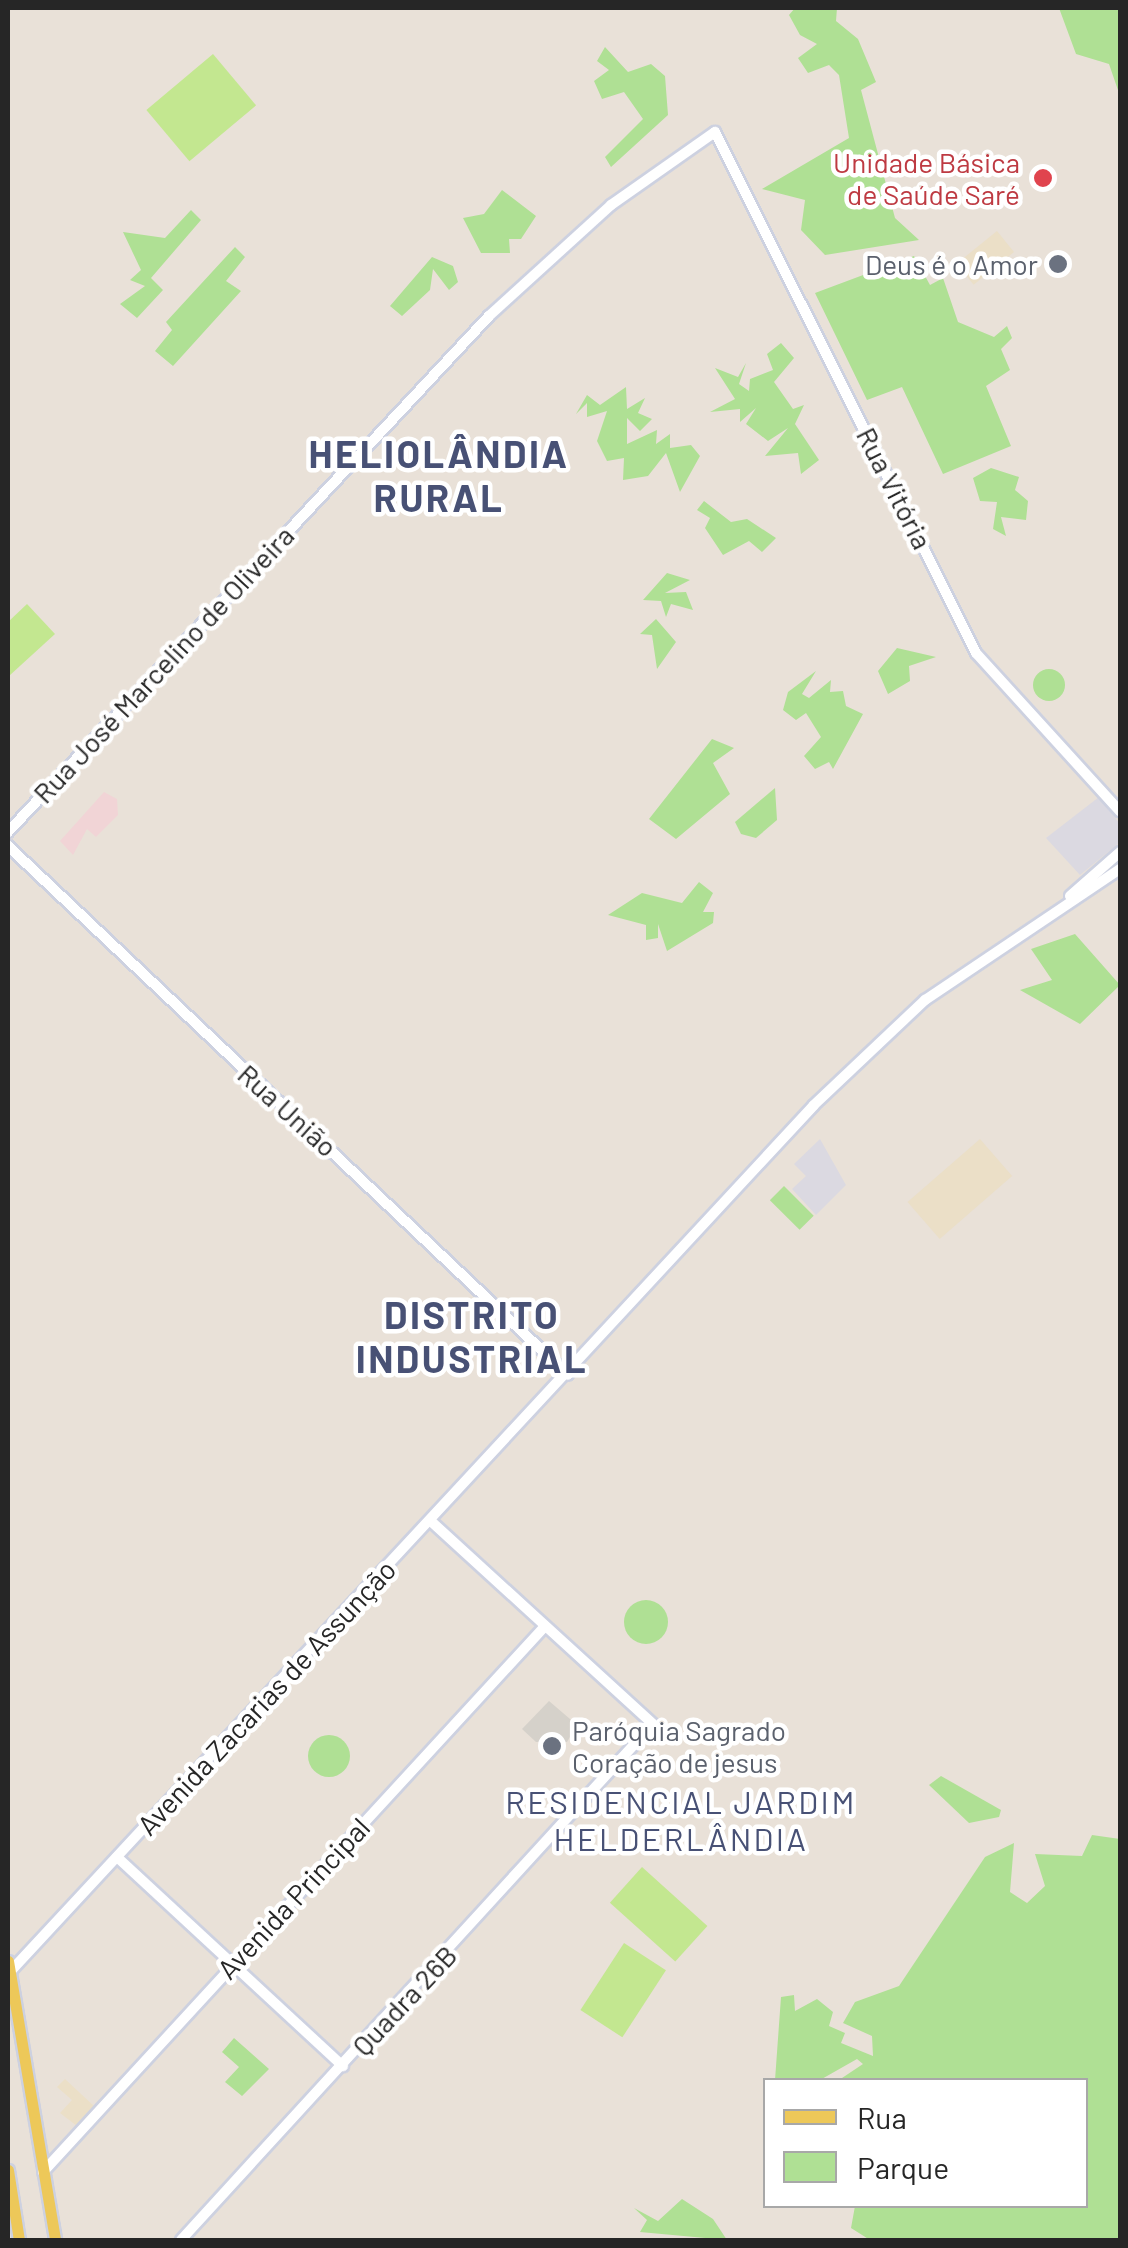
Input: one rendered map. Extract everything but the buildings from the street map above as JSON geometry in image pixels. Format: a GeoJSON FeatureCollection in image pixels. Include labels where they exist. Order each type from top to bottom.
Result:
{"type":"FeatureCollection","features":[{"type":"Feature","properties":{"kind":"main road"},"geometry":{"type":"LineString","coordinates":[[8,1969],[55,2240]]}},
{"type":"Feature","properties":{"kind":"main road"},"geometry":{"type":"LineString","coordinates":[[8,2170],[20,2240]]}},
{"type":"Feature","properties":{"kind":"street","name":"Rua Vitória"},"geometry":{"type":"LineString","coordinates":[[715,132],[976,653],[1120,811]]}},
{"type":"Feature","properties":{"kind":"street","name":"Rua José Marcelino de Oliveira"},"geometry":{"type":"LineString","coordinates":[[8,832],[489,316],[611,205],[715,132]]}},
{"type":"Feature","properties":{"kind":"street","name":"Rua União"},"geometry":{"type":"LineString","coordinates":[[8,846],[568,1375]]}},
{"type":"Feature","properties":{"kind":"street"},"geometry":{"type":"LineString","coordinates":[[1047,916],[1120,852]]}},
{"type":"Feature","properties":{"kind":"street"},"geometry":{"type":"LineString","coordinates":[[1047,916],[1120,869]]}},
{"type":"Feature","properties":{"kind":"street","name":"Avenida Zacarias de Assunção"},"geometry":{"type":"LineString","coordinates":[[8,1969],[118,1857],[568,1375],[814,1105],[925,1000],[1047,916]]}},
{"type":"Feature","properties":{"kind":"street"},"geometry":{"type":"LineString","coordinates":[[431,1521],[544,1626]]}},
{"type":"Feature","properties":{"kind":"street","name":"Quadra 26B"},"geometry":{"type":"LineString","coordinates":[[181,2240],[653,1724],[544,1626]]}},
{"type":"Feature","properties":{"kind":"street","name":"Avenida Principal"},"geometry":{"type":"LineString","coordinates":[[44,2172],[233,1961],[544,1626]]}},
{"type":"Feature","properties":{"kind":"street"},"geometry":{"type":"LineString","coordinates":[[118,1857],[343,2066]]}},
{"type":"Feature","properties":{"kind":"shaded area"},"geometry":{"type":"Polygon","coordinates":[[[997,231],[1014,252],[974,285],[957,264],[997,231]]]}},
{"type":"Feature","properties":{"kind":"shaded area"},"geometry":{"type":"Polygon","coordinates":[[[104,792],[117,799],[118,815],[96,837],[87,829],[73,855],[60,841],[104,792]]]}},
{"type":"Feature","properties":{"kind":"shaded area"},"geometry":{"type":"Polygon","coordinates":[[[1099,797],[1120,824],[1120,842],[1080,875],[1046,838],[1099,797]]]}},
{"type":"Feature","properties":{"kind":"shaded area"},"geometry":{"type":"Polygon","coordinates":[[[820,1139],[846,1185],[816,1215],[792,1189],[806,1176],[794,1164],[820,1139]]]}},
{"type":"Feature","properties":{"kind":"shaded area"},"geometry":{"type":"Polygon","coordinates":[[[980,1139],[1012,1176],[940,1239],[908,1202],[980,1139]]]}},
{"type":"Feature","properties":{"kind":"shaded area"},"geometry":{"type":"Polygon","coordinates":[[[549,1701],[577,1725],[567,1742],[536,1742],[522,1729],[549,1701]]]}},
{"type":"Feature","properties":{"kind":"shaded area"},"geometry":{"type":"Polygon","coordinates":[[[65,2079],[95,2107],[77,2126],[60,2113],[72,2100],[57,2087],[65,2079]]]}},
{"type":"Feature","properties":{"kind":"green space"},"geometry":{"type":"Polygon","coordinates":[[[795,8],[837,8],[836,21],[858,39],[876,82],[861,90],[895,218],[919,240],[825,255],[801,230],[805,200],[762,189],[849,138],[839,75],[829,65],[808,73],[798,58],[817,44],[800,35],[789,15],[795,8]]]}},
{"type":"Feature","properties":{"kind":"green space"},"geometry":{"type":"Polygon","coordinates":[[[1059,8],[1120,8],[1120,96],[1109,64],[1076,54],[1059,8]]]}},
{"type":"Feature","properties":{"kind":"green space"},"geometry":{"type":"Polygon","coordinates":[[[605,47],[628,72],[651,64],[665,76],[668,115],[611,167],[605,157],[643,119],[624,92],[602,99],[594,81],[609,70],[597,61],[605,47]]]}},
{"type":"Feature","properties":{"kind":"green space"},"geometry":{"type":"Polygon","coordinates":[[[213,54],[256,105],[189,161],[146,110],[213,54]]]}},
{"type":"Feature","properties":{"kind":"green space"},"geometry":{"type":"Polygon","coordinates":[[[502,190],[536,216],[521,239],[509,239],[510,253],[481,253],[463,218],[484,214],[502,190]]]}},
{"type":"Feature","properties":{"kind":"green space"},"geometry":{"type":"Polygon","coordinates":[[[191,210],[201,220],[151,278],[163,290],[137,318],[120,304],[145,286],[130,280],[141,270],[123,232],[165,238],[191,210]]]}},
{"type":"Feature","properties":{"kind":"green space"},"geometry":{"type":"Polygon","coordinates":[[[235,247],[245,257],[226,281],[241,291],[173,366],[155,351],[172,330],[166,322],[235,247]]]}},
{"type":"Feature","properties":{"kind":"green space"},"geometry":{"type":"Polygon","coordinates":[[[914,256],[930,285],[943,278],[958,322],[994,337],[1007,326],[1012,338],[1001,349],[1010,370],[986,386],[1011,446],[943,474],[902,387],[867,400],[815,293],[914,256]]]}},
{"type":"Feature","properties":{"kind":"green space"},"geometry":{"type":"Polygon","coordinates":[[[432,257],[453,266],[458,282],[449,290],[433,269],[430,290],[402,316],[390,306],[432,257]]]}},
{"type":"Feature","properties":{"kind":"green space"},"geometry":{"type":"Polygon","coordinates":[[[781,343],[794,358],[774,382],[793,409],[804,405],[795,424],[819,460],[801,474],[798,453],[765,456],[788,428],[768,441],[746,424],[756,408],[740,422],[740,409],[710,412],[735,399],[715,368],[738,377],[746,363],[739,384],[749,391],[750,379],[773,370],[767,354],[781,343]]]}},
{"type":"Feature","properties":{"kind":"green space"},"geometry":{"type":"Polygon","coordinates":[[[626,387],[627,409],[645,398],[638,413],[652,419],[640,431],[627,418],[627,444],[657,430],[656,444],[670,434],[670,448],[691,445],[700,456],[680,492],[666,453],[648,476],[623,480],[624,458],[607,461],[597,441],[607,411],[587,417],[587,403],[576,414],[587,395],[600,405],[626,387]]]}},
{"type":"Feature","properties":{"kind":"green space"},"geometry":{"type":"Polygon","coordinates":[[[991,468],[1019,477],[1015,490],[1028,501],[1026,520],[1001,517],[1006,536],[993,529],[997,502],[980,501],[973,478],[991,468]]]}},
{"type":"Feature","properties":{"kind":"green space"},"geometry":{"type":"Polygon","coordinates":[[[704,501],[731,522],[747,519],[776,538],[762,552],[749,541],[723,555],[705,528],[710,518],[697,510],[704,501]]]}},
{"type":"Feature","properties":{"kind":"green space"},"geometry":{"type":"Polygon","coordinates":[[[667,573],[690,580],[665,593],[686,592],[693,610],[671,604],[666,617],[661,601],[643,600],[667,573]]]}},
{"type":"Feature","properties":{"kind":"green space"},"geometry":{"type":"Polygon","coordinates":[[[27,604],[55,634],[9,676],[8,622],[27,604]]]}},
{"type":"Feature","properties":{"kind":"green space"},"geometry":{"type":"Polygon","coordinates":[[[656,619],[676,642],[657,669],[652,635],[640,634],[656,619]]]}},
{"type":"Feature","properties":{"kind":"green space"},"geometry":{"type":"Polygon","coordinates":[[[897,648],[936,657],[909,666],[910,681],[888,694],[878,671],[897,648]]]}},
{"type":"Feature","properties":{"kind":"green space"},"geometry":{"type":"Polygon","coordinates":[[[1049,669],[1061,673],[1065,685],[1061,697],[1049,701],[1037,697],[1033,685],[1037,673],[1049,669]]]}},
{"type":"Feature","properties":{"kind":"green space"},"geometry":{"type":"Polygon","coordinates":[[[816,671],[802,694],[809,698],[831,680],[830,692],[843,691],[846,706],[863,714],[833,769],[829,762],[815,769],[804,756],[821,737],[806,713],[796,720],[783,710],[788,692],[816,671]]]}},
{"type":"Feature","properties":{"kind":"green space"},"geometry":{"type":"Polygon","coordinates":[[[712,739],[734,748],[713,763],[730,794],[676,839],[649,819],[712,739]]]}},
{"type":"Feature","properties":{"kind":"green space"},"geometry":{"type":"Polygon","coordinates":[[[775,788],[777,820],[756,838],[741,834],[735,822],[775,788]]]}},
{"type":"Feature","properties":{"kind":"green space"},"geometry":{"type":"Polygon","coordinates":[[[699,882],[713,893],[703,912],[714,912],[713,923],[667,951],[658,924],[658,938],[646,940],[646,925],[608,915],[642,893],[682,903],[699,882]]]}},
{"type":"Feature","properties":{"kind":"green space"},"geometry":{"type":"Polygon","coordinates":[[[1075,934],[1120,985],[1080,1024],[1020,990],[1052,980],[1031,949],[1075,934]]]}},
{"type":"Feature","properties":{"kind":"green space"},"geometry":{"type":"Polygon","coordinates":[[[784,1186],[814,1216],[800,1230],[770,1200],[784,1186]]]}},
{"type":"Feature","properties":{"kind":"green space"},"geometry":{"type":"Polygon","coordinates":[[[646,1600],[662,1606],[668,1622],[662,1638],[646,1644],[630,1638],[624,1622],[630,1606],[646,1600]]]}},
{"type":"Feature","properties":{"kind":"green space"},"geometry":{"type":"Polygon","coordinates":[[[329,1735],[344,1741],[350,1756],[344,1771],[329,1777],[314,1771],[308,1756],[314,1741],[329,1735]]]}},
{"type":"Feature","properties":{"kind":"green space"},"geometry":{"type":"Polygon","coordinates":[[[941,1776],[1001,1810],[999,1817],[969,1823],[929,1785],[941,1776]]]}},
{"type":"Feature","properties":{"kind":"green space"},"geometry":{"type":"Polygon","coordinates":[[[1092,1835],[1120,1839],[1120,2240],[870,2240],[851,2228],[855,2208],[1088,2208],[1088,2078],[842,2078],[863,2064],[857,2059],[824,2078],[775,2078],[781,1997],[794,1995],[795,2011],[817,1999],[833,2012],[829,2026],[845,2033],[841,2043],[873,2056],[872,2036],[843,2023],[855,2002],[899,1986],[985,1857],[1014,1843],[1010,1892],[1027,1903],[1045,1886],[1035,1854],[1082,1856],[1092,1835]]]}},
{"type":"Feature","properties":{"kind":"green space"},"geometry":{"type":"Polygon","coordinates":[[[642,1867],[707,1926],[675,1962],[610,1903],[642,1867]]]}},
{"type":"Feature","properties":{"kind":"green space"},"geometry":{"type":"Polygon","coordinates":[[[624,1943],[666,1970],[622,2037],[580,2010],[624,1943]]]}},
{"type":"Feature","properties":{"kind":"green space"},"geometry":{"type":"Polygon","coordinates":[[[234,2038],[269,2069],[242,2096],[225,2082],[239,2067],[222,2052],[234,2038]]]}},
{"type":"Feature","properties":{"kind":"green space"},"geometry":{"type":"Polygon","coordinates":[[[682,2199],[713,2219],[727,2240],[640,2232],[647,2220],[634,2208],[658,2221],[682,2199]]]}},
{"type":"Feature","properties":{"kind":"place","name":"Unidade Básica de Saúde Saré"},"geometry":{"type":"Point","coordinates":[1043,178]}},
{"type":"Feature","properties":{"kind":"place","name":"Deus é o Amor"},"geometry":{"type":"Point","coordinates":[1058,264]}},
{"type":"Feature","properties":{"kind":"place","name":"Paróquia Sagrado Coração de jesus"},"geometry":{"type":"Point","coordinates":[552,1746]}},
{"type":"Feature","properties":{"kind":"district","name":"HELIOLÂNDIA RURAL"},"geometry":{"type":"Point","coordinates":[439,476]}},
{"type":"Feature","properties":{"kind":"district","name":"DISTRITO INDUSTRIAL"},"geometry":{"type":"Point","coordinates":[472,1337]}},
{"type":"Feature","properties":{"kind":"district","name":"RESIDENCIAL JARDIM HELDERLÂNDIA"},"geometry":{"type":"Point","coordinates":[681,1820]}}]}
